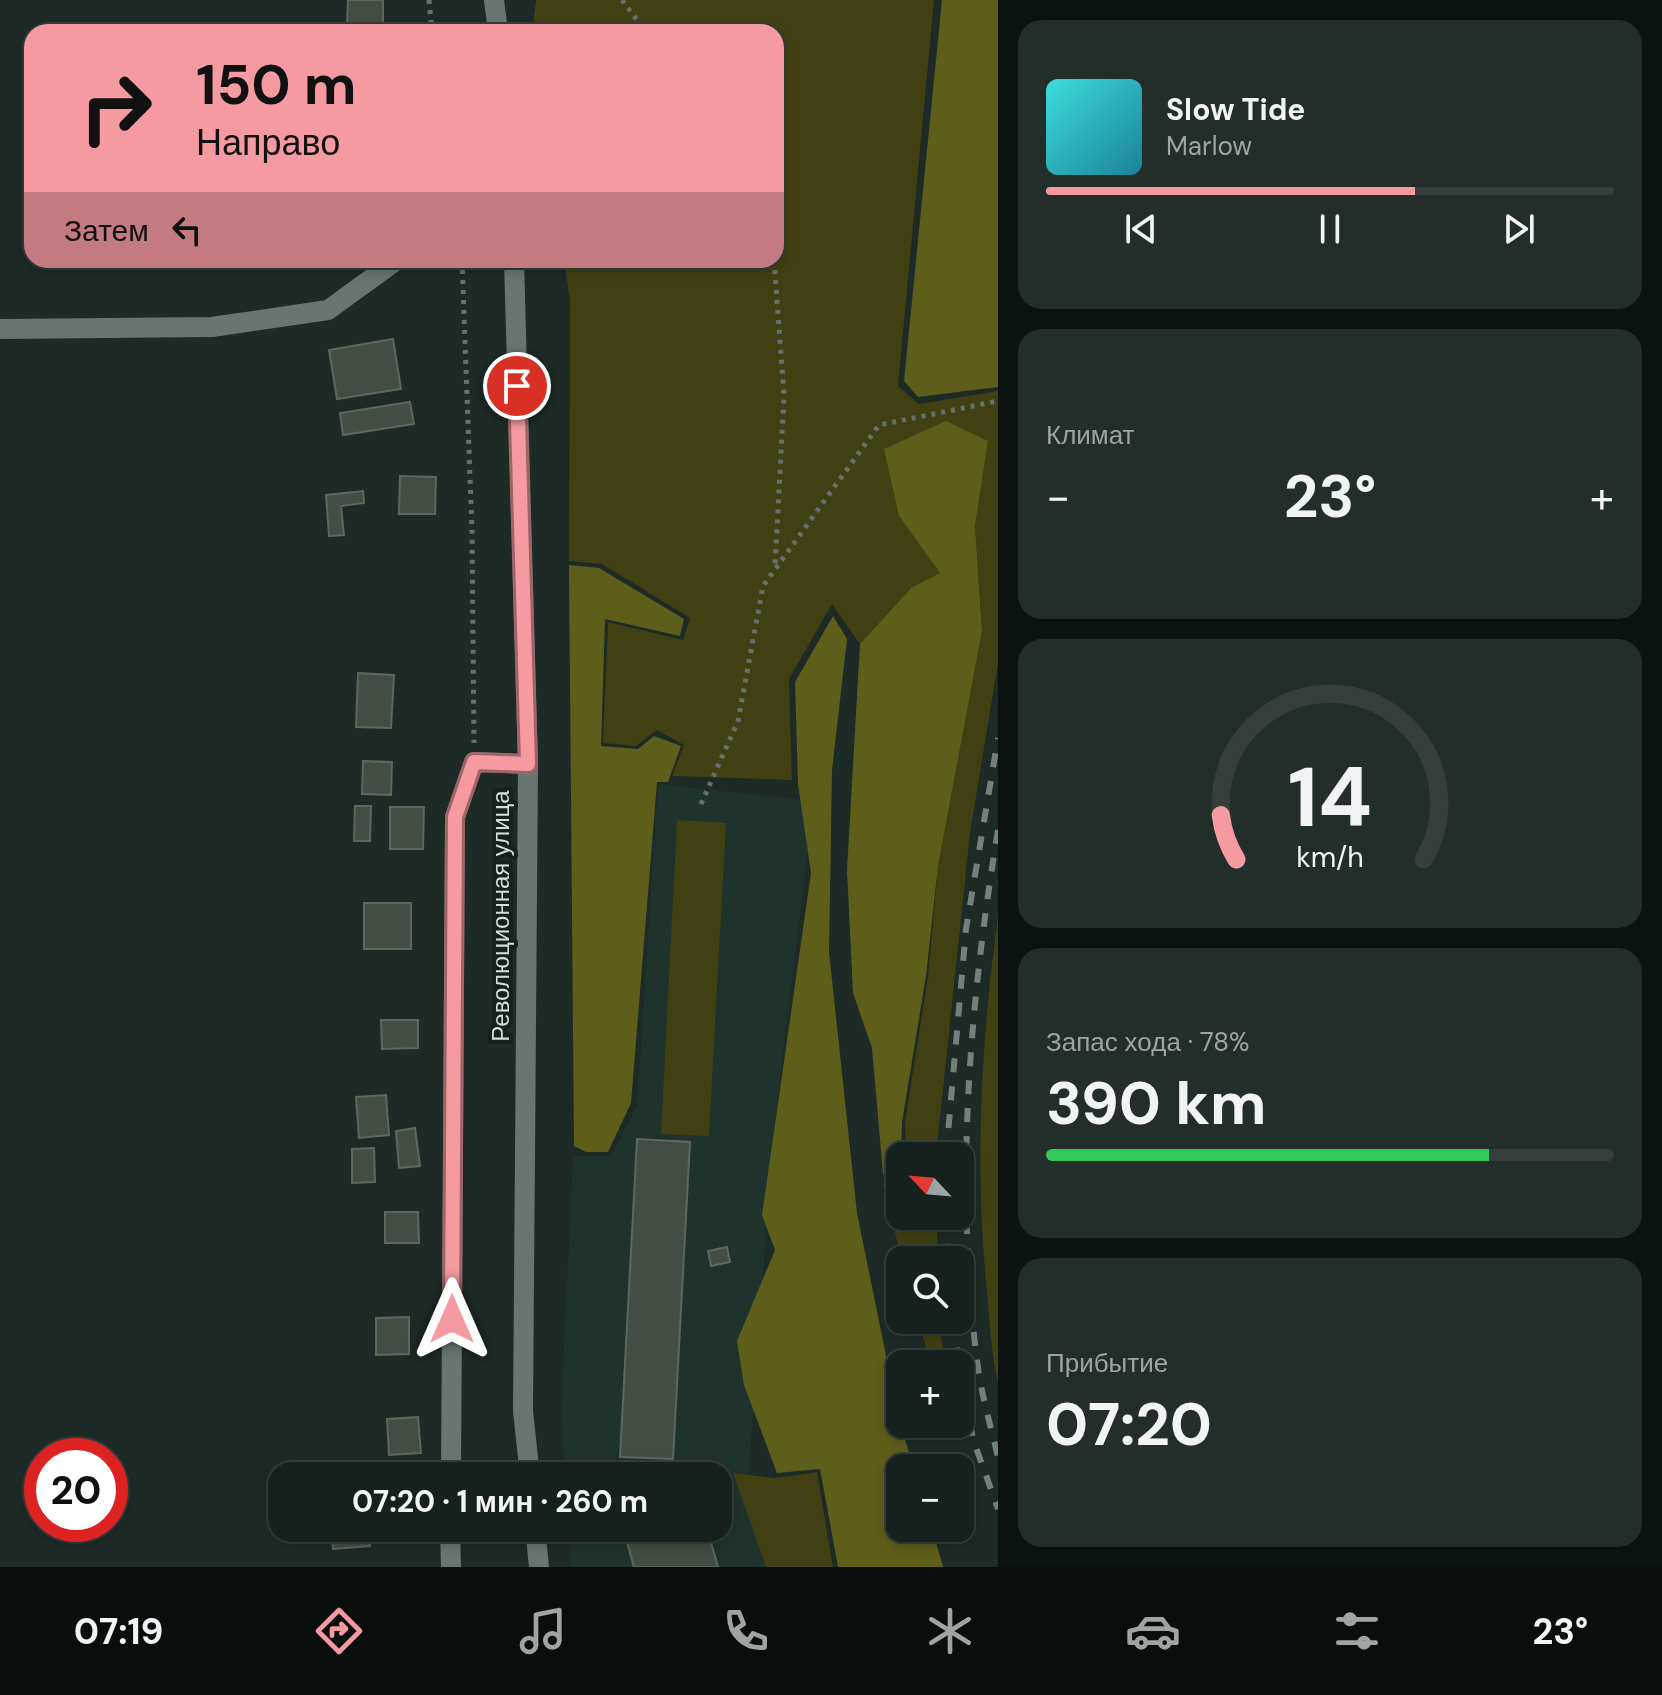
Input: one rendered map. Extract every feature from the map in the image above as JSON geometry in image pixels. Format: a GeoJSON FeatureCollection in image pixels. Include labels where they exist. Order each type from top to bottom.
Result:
{"type":"FeatureCollection","features":[{"type":"Feature","properties":{"kind":"street"},"geometry":{"type":"LineString","coordinates":[[494,0],[497,24]]}},
{"type":"Feature","properties":{"kind":"street"},"geometry":{"type":"LineString","coordinates":[[0,329],[212,327],[328,310],[386,268]]}},
{"type":"Feature","properties":{"kind":"street","name":"Революционная улица"},"geometry":{"type":"LineString","coordinates":[[514,268],[528,764],[523,1411],[528,1462]]}},
{"type":"Feature","properties":{"kind":"street"},"geometry":{"type":"LineString","coordinates":[[451,1462],[455,817],[474,762],[528,764]]}},
{"type":"Feature","properties":{"kind":"street"},"geometry":{"type":"LineString","coordinates":[[450,1542],[451,1567]]}},
{"type":"Feature","properties":{"kind":"street"},"geometry":{"type":"LineString","coordinates":[[536,1542],[539,1567]]}},
{"type":"Feature","properties":{"kind":"path"},"geometry":{"type":"LineString","coordinates":[[429,0],[431,24]]}},
{"type":"Feature","properties":{"kind":"path"},"geometry":{"type":"LineString","coordinates":[[622,0],[640,24]]}},
{"type":"Feature","properties":{"kind":"path"},"geometry":{"type":"LineString","coordinates":[[462,268],[472,531],[474,762]]}},
{"type":"Feature","properties":{"kind":"path"},"geometry":{"type":"LineString","coordinates":[[775,268],[784,395],[775,569]]}},
{"type":"Feature","properties":{"kind":"path"},"geometry":{"type":"LineString","coordinates":[[701,804],[738,721],[763,586],[879,425],[998,401]]}},
{"type":"Feature","properties":{"kind":"shaded area"},"geometry":{"type":"Polygon","coordinates":[[[536,0],[934,0],[898,386],[919,404],[998,391],[998,663],[970,833],[937,1142],[906,1142],[905,1122],[928,977],[938,866],[982,631],[975,526],[988,441],[899,516],[940,573],[912,587],[860,644],[832,604],[789,679],[792,780],[672,776],[684,745],[657,730],[636,746],[603,743],[608,622],[683,640],[690,618],[602,564],[569,561],[570,300],[565,268],[784,268],[784,24],[533,24],[536,0]]]}},
{"type":"Feature","properties":{"kind":"shaded area"},"geometry":{"type":"Polygon","coordinates":[[[942,0],[998,0],[998,387],[918,397],[904,381],[942,0]]]}},
{"type":"Feature","properties":{"kind":"shaded area"},"geometry":{"type":"Polygon","coordinates":[[[946,421],[988,441],[975,526],[982,631],[938,866],[926,976],[902,1122],[901,1142],[886,1142],[886,1178],[883,1174],[872,1048],[853,993],[847,870],[860,644],[912,587],[940,573],[899,516],[884,449],[946,421]]]}},
{"type":"Feature","properties":{"kind":"shaded area"},"geometry":{"type":"Polygon","coordinates":[[[569,565],[599,568],[684,619],[680,636],[605,619],[601,746],[638,749],[654,736],[681,746],[668,782],[657,782],[631,1103],[608,1152],[586,1152],[574,1146],[569,565]]]}},
{"type":"Feature","properties":{"kind":"shaded area"},"geometry":{"type":"Polygon","coordinates":[[[833,616],[847,639],[832,770],[829,952],[857,1213],[886,1355],[886,1438],[904,1438],[910,1454],[886,1454],[886,1542],[936,1542],[943,1567],[838,1567],[820,1469],[777,1473],[744,1385],[737,1341],[775,1250],[762,1215],[811,873],[798,784],[795,682],[833,616]]]}},
{"type":"Feature","properties":{"kind":"shaded area"},"geometry":{"type":"Polygon","coordinates":[[[658,784],[814,801],[773,1136],[749,1471],[772,1567],[571,1567],[569,1542],[732,1542],[732,1462],[564,1462],[561,1413],[573,1156],[611,1156],[637,1106],[658,784]]]}},
{"type":"Feature","properties":{"kind":"shaded area"},"geometry":{"type":"Polygon","coordinates":[[[677,820],[726,823],[709,1136],[661,1134],[677,820]]]}},
{"type":"Feature","properties":{"kind":"shaded area"},"geometry":{"type":"Polygon","coordinates":[[[998,916],[998,1383],[983,1245],[980,1151],[987,1010],[998,916]]]}},
{"type":"Feature","properties":{"kind":"shaded area"},"geometry":{"type":"Polygon","coordinates":[[[894,1230],[937,1230],[937,1246],[898,1246],[894,1230]]]}},
{"type":"Feature","properties":{"kind":"shaded area"},"geometry":{"type":"Polygon","coordinates":[[[922,1334],[941,1334],[943,1350],[927,1350],[922,1334]]]}},
{"type":"Feature","properties":{"kind":"shaded area"},"geometry":{"type":"Polygon","coordinates":[[[817,1472],[833,1567],[766,1567],[733,1473],[775,1478],[817,1472]]]}},
{"type":"Feature","properties":{"kind":"building"},"geometry":{"type":"Polygon","coordinates":[[[348,0],[383,0],[383,24],[347,23],[348,0]]]}},
{"type":"Feature","properties":{"kind":"building"},"geometry":{"type":"Polygon","coordinates":[[[393,339],[401,389],[337,399],[329,350],[393,339]]]}},
{"type":"Feature","properties":{"kind":"building"},"geometry":{"type":"Polygon","coordinates":[[[410,402],[414,424],[343,435],[340,413],[410,402]]]}},
{"type":"Feature","properties":{"kind":"building"},"geometry":{"type":"Polygon","coordinates":[[[400,476],[436,477],[435,514],[399,514],[400,476]]]}},
{"type":"Feature","properties":{"kind":"building"},"geometry":{"type":"Polygon","coordinates":[[[363,491],[364,503],[341,506],[344,535],[329,536],[326,495],[363,491]]]}},
{"type":"Feature","properties":{"kind":"building"},"geometry":{"type":"Polygon","coordinates":[[[358,673],[394,675],[391,728],[356,727],[358,673]]]}},
{"type":"Feature","properties":{"kind":"building"},"geometry":{"type":"Polygon","coordinates":[[[363,761],[392,762],[391,795],[362,794],[363,761]]]}},
{"type":"Feature","properties":{"kind":"building"},"geometry":{"type":"Polygon","coordinates":[[[355,806],[371,806],[370,841],[354,841],[355,806]]]}},
{"type":"Feature","properties":{"kind":"building"},"geometry":{"type":"Polygon","coordinates":[[[390,807],[424,807],[423,849],[390,849],[390,807]]]}},
{"type":"Feature","properties":{"kind":"building"},"geometry":{"type":"Polygon","coordinates":[[[364,903],[411,903],[411,949],[364,949],[364,903]]]}},
{"type":"Feature","properties":{"kind":"building"},"geometry":{"type":"Polygon","coordinates":[[[381,1020],[418,1020],[418,1048],[382,1049],[381,1020]]]}},
{"type":"Feature","properties":{"kind":"building"},"geometry":{"type":"Polygon","coordinates":[[[386,1095],[389,1135],[359,1138],[356,1097],[386,1095]]]}},
{"type":"Feature","properties":{"kind":"building"},"geometry":{"type":"Polygon","coordinates":[[[415,1128],[420,1166],[399,1168],[396,1131],[415,1128]]]}},
{"type":"Feature","properties":{"kind":"building"},"geometry":{"type":"Polygon","coordinates":[[[637,1139],[690,1142],[673,1459],[620,1457],[637,1139]]]}},
{"type":"Feature","properties":{"kind":"building"},"geometry":{"type":"Polygon","coordinates":[[[374,1148],[375,1182],[352,1183],[352,1149],[374,1148]]]}},
{"type":"Feature","properties":{"kind":"building"},"geometry":{"type":"Polygon","coordinates":[[[385,1212],[418,1212],[419,1243],[385,1243],[385,1212]]]}},
{"type":"Feature","properties":{"kind":"building"},"geometry":{"type":"Polygon","coordinates":[[[727,1247],[730,1262],[711,1266],[708,1251],[727,1247]]]}},
{"type":"Feature","properties":{"kind":"building"},"geometry":{"type":"Polygon","coordinates":[[[409,1317],[409,1354],[376,1355],[376,1318],[409,1317]]]}},
{"type":"Feature","properties":{"kind":"building"},"geometry":{"type":"Polygon","coordinates":[[[418,1417],[421,1453],[389,1455],[387,1419],[418,1417]]]}},
{"type":"Feature","properties":{"kind":"building"},"geometry":{"type":"Polygon","coordinates":[[[333,1542],[370,1542],[370,1546],[333,1549],[333,1542]]]}},
{"type":"Feature","properties":{"kind":"building"},"geometry":{"type":"Polygon","coordinates":[[[627,1542],[711,1542],[718,1567],[634,1567],[627,1542]]]}},
{"type":"Feature","properties":{"kind":"railway"},"geometry":{"type":"LineString","coordinates":[[947,1142],[966,929],[998,738]]}},
{"type":"Feature","properties":{"kind":"railway"},"geometry":{"type":"LineString","coordinates":[[998,830],[979,964],[966,1166],[971,1301],[978,1368],[998,1457]]}},
{"type":"Feature","properties":{"kind":"railway"},"geometry":{"type":"LineString","coordinates":[[947,1230],[947,1246]]}},
{"type":"Feature","properties":{"kind":"railway"},"geometry":{"type":"LineString","coordinates":[[954,1334],[957,1350]]}},
{"type":"Feature","properties":{"kind":"railway"},"geometry":{"type":"LineString","coordinates":[[973,1438],[998,1509]]}},
{"type":"Feature","properties":{"kind":"route"},"geometry":{"type":"LineString","coordinates":[[452,1319],[455,817],[474,762],[528,764],[517,386]]}}]}
